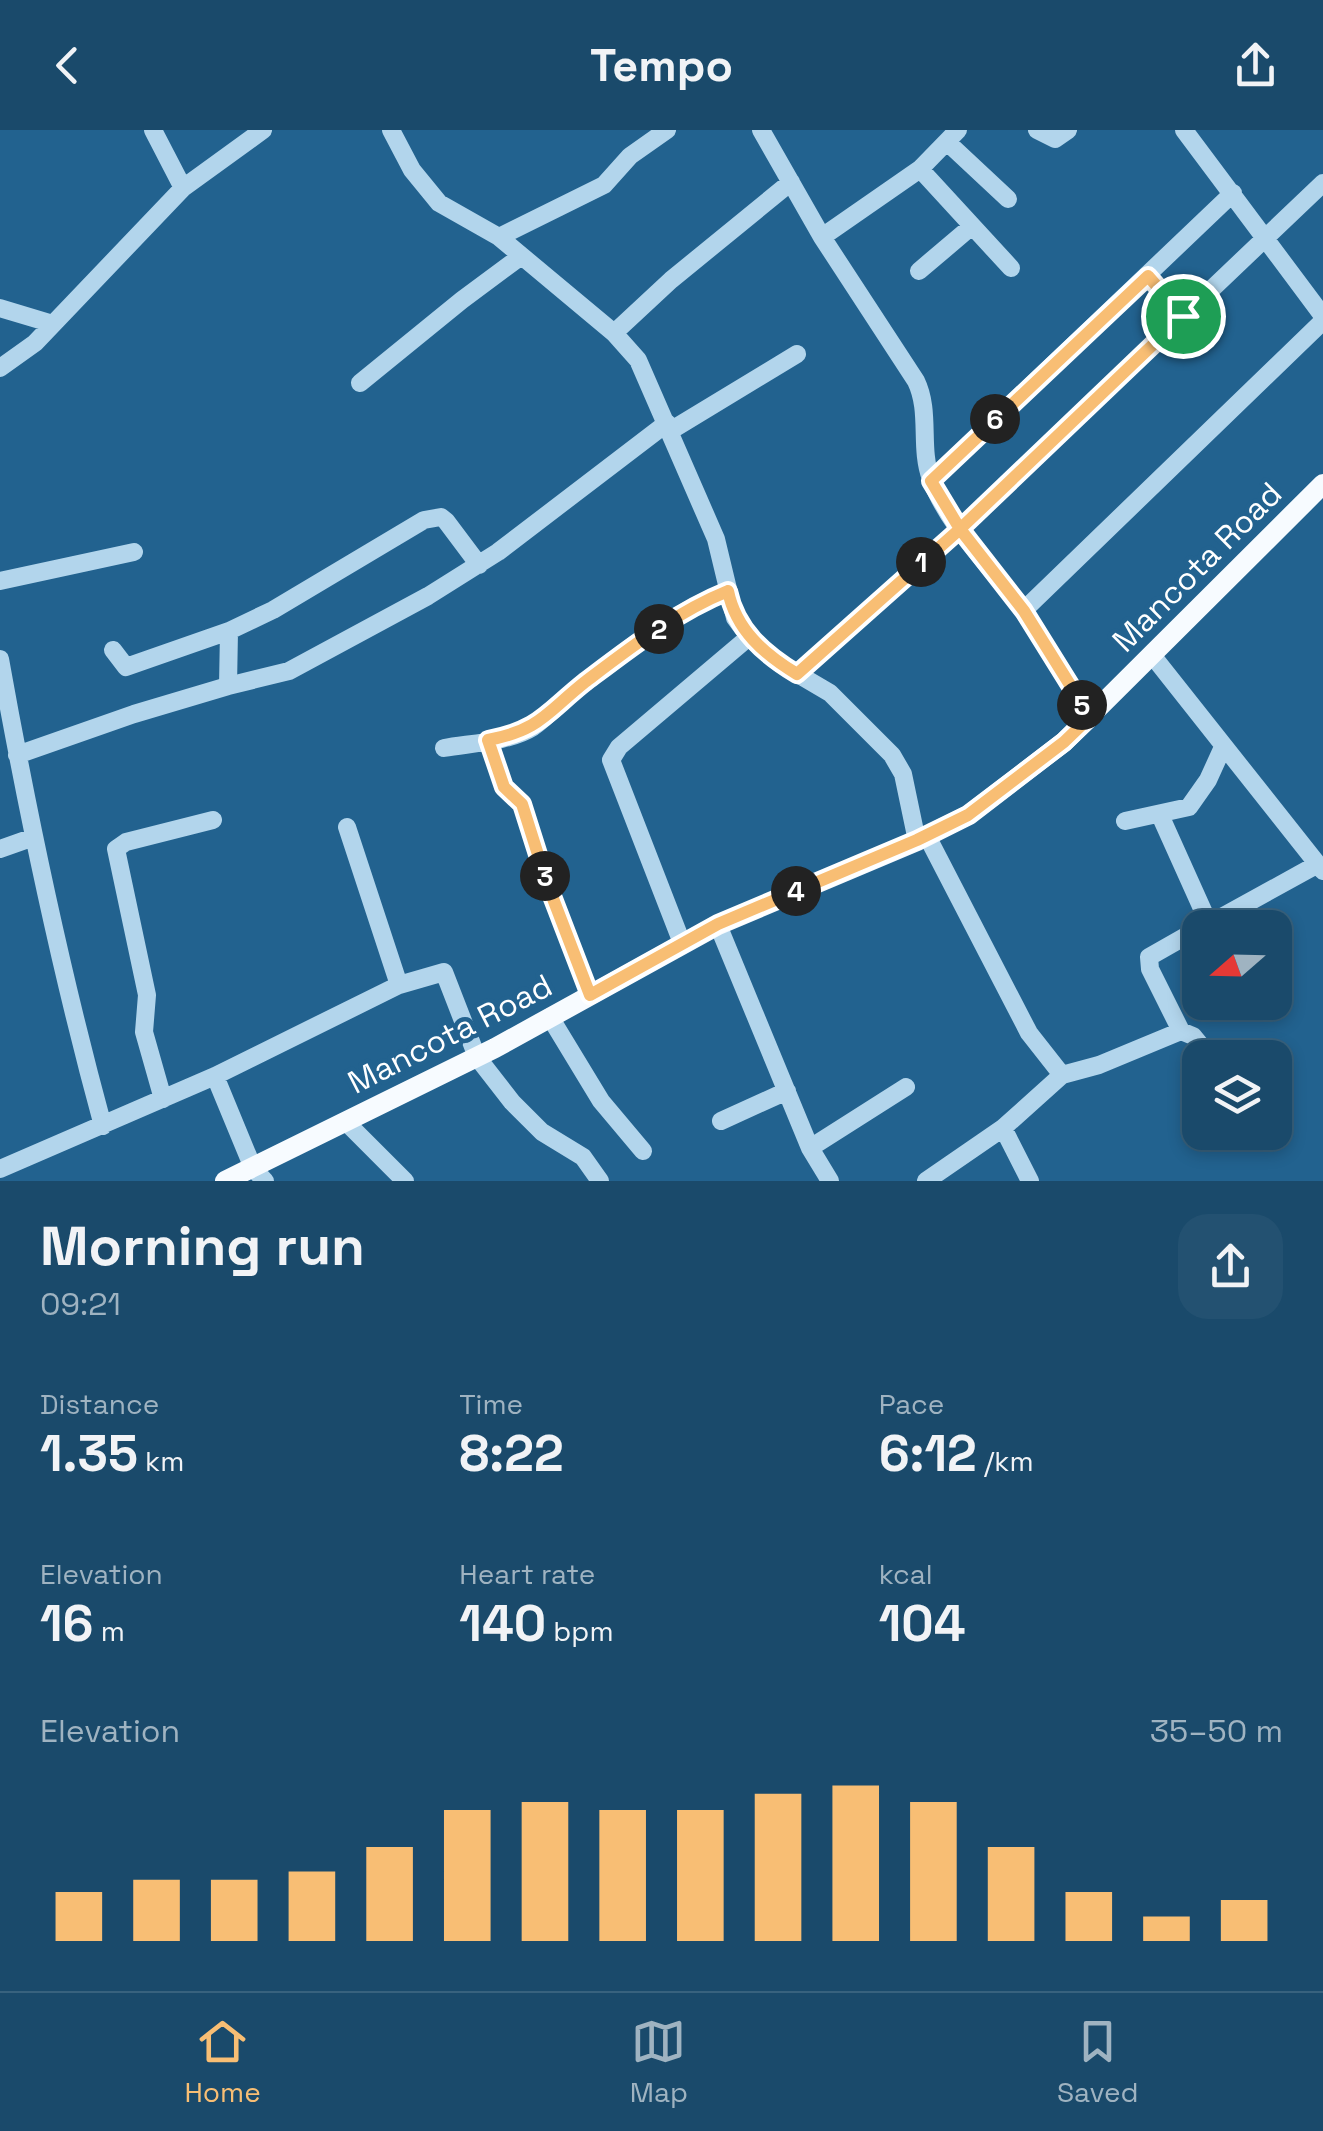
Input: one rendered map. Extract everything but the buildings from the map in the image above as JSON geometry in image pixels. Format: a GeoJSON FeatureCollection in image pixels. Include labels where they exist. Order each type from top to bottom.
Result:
{"type":"FeatureCollection","features":[{"type":"Feature","properties":{"kind":"main road","name":"Mancota Road"},"geometry":{"type":"LineString","coordinates":[[225,1181],[259,1174],[346,1122],[477,1058],[718,924],[968,815],[1064,742],[1323,484]]}},
{"type":"Feature","properties":{"kind":"street"},"geometry":{"type":"LineString","coordinates":[[154,130],[183,188]]}},
{"type":"Feature","properties":{"kind":"street"},"geometry":{"type":"LineString","coordinates":[[0,368],[34,343],[183,188],[263,130]]}},
{"type":"Feature","properties":{"kind":"street"},"geometry":{"type":"LineString","coordinates":[[391,130],[425,190],[439,204],[499,237],[614,333],[638,360],[716,539],[735,618],[749,637],[797,674],[830,693],[892,756],[903,774],[922,838],[1029,1033],[1062,1075]]}},
{"type":"Feature","properties":{"kind":"street"},"geometry":{"type":"LineString","coordinates":[[499,237],[604,185],[630,156],[667,130]]}},
{"type":"Feature","properties":{"kind":"street"},"geometry":{"type":"LineString","coordinates":[[762,130],[822,237],[916,380],[924,403],[931,481],[960,529],[1024,611],[1090,717]]}},
{"type":"Feature","properties":{"kind":"street"},"geometry":{"type":"LineString","coordinates":[[1037,130],[1055,139],[1068,130]]}},
{"type":"Feature","properties":{"kind":"street"},"geometry":{"type":"LineString","coordinates":[[1024,611],[1323,318],[1184,130]]}},
{"type":"Feature","properties":{"kind":"street"},"geometry":{"type":"LineString","coordinates":[[822,237],[920,168],[953,136],[1008,199]]}},
{"type":"Feature","properties":{"kind":"street"},"geometry":{"type":"LineString","coordinates":[[920,168],[1011,268]]}},
{"type":"Feature","properties":{"kind":"street"},"geometry":{"type":"LineString","coordinates":[[614,333],[670,280],[791,182]]}},
{"type":"Feature","properties":{"kind":"street"},"geometry":{"type":"LineString","coordinates":[[797,674],[960,529],[1323,183]]}},
{"type":"Feature","properties":{"kind":"street"},"geometry":{"type":"LineString","coordinates":[[931,481],[1233,193]]}},
{"type":"Feature","properties":{"kind":"street"},"geometry":{"type":"LineString","coordinates":[[919,271],[972,226]]}},
{"type":"Feature","properties":{"kind":"street"},"geometry":{"type":"LineString","coordinates":[[360,382],[520,257]]}},
{"type":"Feature","properties":{"kind":"street"},"geometry":{"type":"LineString","coordinates":[[1148,276],[1183,316]]}},
{"type":"Feature","properties":{"kind":"street"},"geometry":{"type":"LineString","coordinates":[[0,308],[53,324]]}},
{"type":"Feature","properties":{"kind":"street"},"geometry":{"type":"LineString","coordinates":[[18,755],[134,714],[288,671],[310,661],[478,564],[669,427],[797,354]]}},
{"type":"Feature","properties":{"kind":"street"},"geometry":{"type":"LineString","coordinates":[[113,650],[126,666],[229,631],[273,610],[433,517],[446,520],[478,564]]}},
{"type":"Feature","properties":{"kind":"street"},"geometry":{"type":"LineString","coordinates":[[0,581],[134,552]]}},
{"type":"Feature","properties":{"kind":"street"},"geometry":{"type":"LineString","coordinates":[[444,748],[514,735],[534,726],[593,676],[665,625],[728,591]]}},
{"type":"Feature","properties":{"kind":"street"},"geometry":{"type":"LineString","coordinates":[[228,686],[229,631]]}},
{"type":"Feature","properties":{"kind":"street"},"geometry":{"type":"LineString","coordinates":[[682,943],[612,760],[619,748],[749,637]]}},
{"type":"Feature","properties":{"kind":"street"},"geometry":{"type":"LineString","coordinates":[[1152,655],[1320,867],[1235,910]]}},
{"type":"Feature","properties":{"kind":"street"},"geometry":{"type":"LineString","coordinates":[[0,659],[73,1016],[103,1126]]}},
{"type":"Feature","properties":{"kind":"street"},"geometry":{"type":"LineString","coordinates":[[488,740],[504,787],[522,804],[590,995]]}},
{"type":"Feature","properties":{"kind":"street"},"geometry":{"type":"LineString","coordinates":[[1124,821],[1184,810],[1193,803],[1223,747]]}},
{"type":"Feature","properties":{"kind":"street"},"geometry":{"type":"LineString","coordinates":[[1160,815],[1197,910]]}},
{"type":"Feature","properties":{"kind":"street"},"geometry":{"type":"LineString","coordinates":[[163,1099],[144,1032],[147,994],[116,849],[126,842],[213,820]]}},
{"type":"Feature","properties":{"kind":"street"},"geometry":{"type":"LineString","coordinates":[[347,827],[399,985]]}},
{"type":"Feature","properties":{"kind":"street"},"geometry":{"type":"LineString","coordinates":[[0,849],[34,837]]}},
{"type":"Feature","properties":{"kind":"street"},"geometry":{"type":"LineString","coordinates":[[718,924],[810,1148],[830,1181]]}},
{"type":"Feature","properties":{"kind":"street"},"geometry":{"type":"LineString","coordinates":[[1182,938],[1149,957],[1150,969],[1180,1030],[1196,1040]]}},
{"type":"Feature","properties":{"kind":"street"},"geometry":{"type":"LineString","coordinates":[[0,1169],[216,1076],[399,985],[444,972],[477,1058],[512,1102],[542,1132],[583,1157],[600,1181]]}},
{"type":"Feature","properties":{"kind":"street"},"geometry":{"type":"LineString","coordinates":[[550,1017],[601,1101],[644,1150]]}},
{"type":"Feature","properties":{"kind":"street"},"geometry":{"type":"LineString","coordinates":[[926,1181],[1003,1128],[1062,1075],[1099,1065],[1180,1030]]}},
{"type":"Feature","properties":{"kind":"street"},"geometry":{"type":"LineString","coordinates":[[216,1076],[259,1174]]}},
{"type":"Feature","properties":{"kind":"street"},"geometry":{"type":"LineString","coordinates":[[810,1148],[906,1087]]}},
{"type":"Feature","properties":{"kind":"street"},"geometry":{"type":"LineString","coordinates":[[722,1121],[787,1091]]}},
{"type":"Feature","properties":{"kind":"street"},"geometry":{"type":"LineString","coordinates":[[346,1122],[404,1181]]}},
{"type":"Feature","properties":{"kind":"street"},"geometry":{"type":"LineString","coordinates":[[1003,1128],[1030,1181]]}},
{"type":"Feature","properties":{"kind":"route"},"geometry":{"type":"LineString","coordinates":[[1183,316],[960,529],[797,674],[749,637],[735,618],[728,591],[665,625],[571,693],[534,726],[488,740],[504,787],[522,804],[590,995],[718,924],[968,815],[1064,742],[1090,717],[1024,611],[960,529],[931,481],[1148,276],[1183,316]]}}]}
